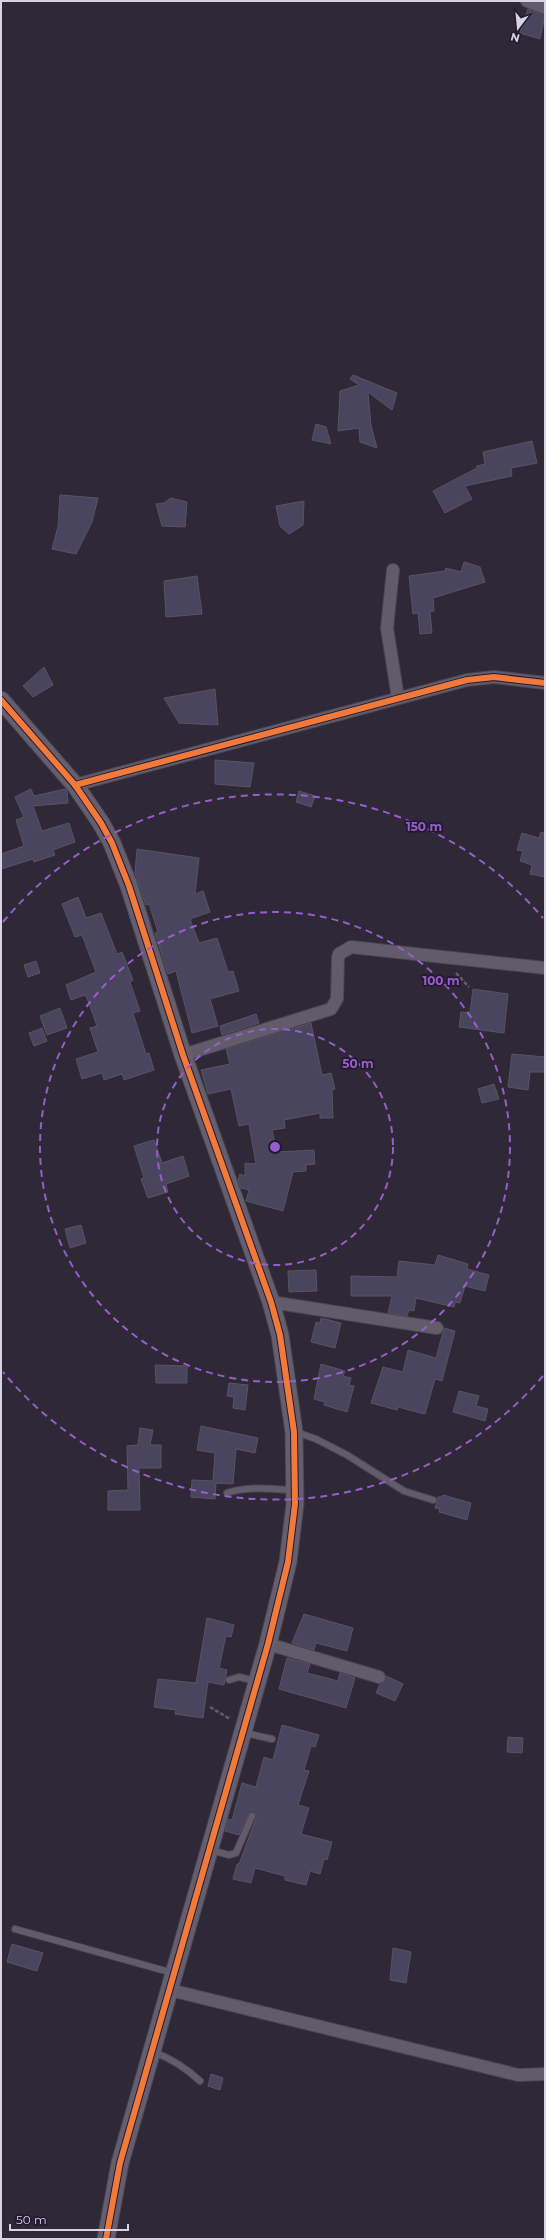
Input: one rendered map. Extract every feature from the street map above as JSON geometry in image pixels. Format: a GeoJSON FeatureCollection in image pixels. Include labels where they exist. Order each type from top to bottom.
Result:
{"type":"FeatureCollection","features":[{"type":"Feature","properties":{"kind":"street"},"geometry":{"type":"LineString","coordinates":[[527,1],[545,8]]}},
{"type":"Feature","properties":{"kind":"street"},"geometry":{"type":"LineString","coordinates":[[394,570],[387,628],[398,698]]}},
{"type":"Feature","properties":{"kind":"street"},"geometry":{"type":"LineString","coordinates":[[75,785],[398,698],[481,678],[509,678],[545,683]]}},
{"type":"Feature","properties":{"kind":"street"},"geometry":{"type":"LineString","coordinates":[[1,700],[75,785],[101,823],[120,863],[183,1056],[270,1302],[284,1351],[294,1432],[295,1490],[288,1562],[258,1681],[120,2163],[106,2239]]}},
{"type":"Feature","properties":{"kind":"street"},"geometry":{"type":"LineString","coordinates":[[183,1056],[332,1009],[337,999],[339,954],[351,947],[545,968]]}},
{"type":"Feature","properties":{"kind":"street"},"geometry":{"type":"LineString","coordinates":[[270,1302],[437,1328]]}},
{"type":"Feature","properties":{"kind":"street"},"geometry":{"type":"LineString","coordinates":[[268,1644],[379,1676]]}},
{"type":"Feature","properties":{"kind":"street"},"geometry":{"type":"LineString","coordinates":[[170,1990],[518,2075],[545,2074]]}},
{"type":"Feature","properties":{"kind":"lane"},"geometry":{"type":"LineString","coordinates":[[294,1432],[316,1439],[347,1455],[404,1491],[433,1500]]}},
{"type":"Feature","properties":{"kind":"lane"},"geometry":{"type":"LineString","coordinates":[[227,1493],[238,1489],[260,1488],[295,1490]]}},
{"type":"Feature","properties":{"kind":"lane"},"geometry":{"type":"LineString","coordinates":[[230,1680],[238,1677],[258,1681]]}},
{"type":"Feature","properties":{"kind":"lane"},"geometry":{"type":"LineString","coordinates":[[244,1730],[272,1739]]}},
{"type":"Feature","properties":{"kind":"lane"},"geometry":{"type":"LineString","coordinates":[[210,1849],[229,1855],[236,1853],[252,1816]]}},
{"type":"Feature","properties":{"kind":"lane"},"geometry":{"type":"LineString","coordinates":[[15,1929],[175,1974]]}},
{"type":"Feature","properties":{"kind":"lane"},"geometry":{"type":"LineString","coordinates":[[152,2051],[173,2060],[187,2069],[200,2081]]}},
{"type":"Feature","properties":{"kind":"path"},"geometry":{"type":"LineString","coordinates":[[210,1707],[244,1730]]}},
{"type":"Feature","properties":{"kind":"building"},"geometry":{"type":"Polygon","coordinates":[[[528,9],[545,15],[540,39],[520,33],[528,9]]]}},
{"type":"Feature","properties":{"kind":"building"},"geometry":{"type":"Polygon","coordinates":[[[353,375],[397,393],[392,410],[368,392],[371,426],[377,448],[360,442],[359,428],[338,431],[340,391],[359,385],[350,379],[353,375]]]}},
{"type":"Feature","properties":{"kind":"building"},"geometry":{"type":"Polygon","coordinates":[[[316,424],[326,427],[331,444],[312,440],[316,424]]]}},
{"type":"Feature","properties":{"kind":"building"},"geometry":{"type":"Polygon","coordinates":[[[532,441],[537,463],[511,468],[512,476],[465,486],[472,499],[445,513],[433,491],[477,468],[477,466],[485,464],[483,452],[532,441]]]}},
{"type":"Feature","properties":{"kind":"building"},"geometry":{"type":"Polygon","coordinates":[[[60,495],[98,498],[92,522],[76,554],[52,549],[58,527],[60,495]]]}},
{"type":"Feature","properties":{"kind":"building"},"geometry":{"type":"Polygon","coordinates":[[[171,498],[187,502],[185,527],[162,526],[156,504],[164,503],[171,498]]]}},
{"type":"Feature","properties":{"kind":"building"},"geometry":{"type":"Polygon","coordinates":[[[304,501],[303,525],[289,534],[280,526],[276,506],[304,501]]]}},
{"type":"Feature","properties":{"kind":"building"},"geometry":{"type":"Polygon","coordinates":[[[464,562],[480,567],[485,582],[433,598],[434,611],[430,612],[432,633],[420,634],[418,613],[413,614],[409,576],[445,571],[446,568],[461,572],[464,562]]]}},
{"type":"Feature","properties":{"kind":"building"},"geometry":{"type":"Polygon","coordinates":[[[197,576],[202,614],[166,617],[164,581],[197,576]]]}},
{"type":"Feature","properties":{"kind":"building"},"geometry":{"type":"Polygon","coordinates":[[[44,667],[53,685],[33,697],[23,686],[44,667]]]}},
{"type":"Feature","properties":{"kind":"building"},"geometry":{"type":"Polygon","coordinates":[[[215,689],[218,725],[179,723],[164,698],[215,689]]]}},
{"type":"Feature","properties":{"kind":"building"},"geometry":{"type":"Polygon","coordinates":[[[215,760],[254,763],[250,787],[215,784],[215,760]]]}},
{"type":"Feature","properties":{"kind":"building"},"geometry":{"type":"Polygon","coordinates":[[[31,789],[34,796],[65,789],[67,791],[68,803],[33,806],[42,831],[69,823],[75,842],[53,850],[55,855],[34,862],[33,859],[1,869],[1,854],[24,846],[16,820],[24,817],[15,797],[31,789]]]}},
{"type":"Feature","properties":{"kind":"building"},"geometry":{"type":"Polygon","coordinates":[[[299,791],[315,796],[311,807],[296,802],[299,791]]]}},
{"type":"Feature","properties":{"kind":"building"},"geometry":{"type":"Polygon","coordinates":[[[541,832],[545,833],[545,877],[530,874],[532,865],[520,861],[523,851],[517,850],[522,833],[539,838],[541,832]]]}},
{"type":"Feature","properties":{"kind":"building"},"geometry":{"type":"Polygon","coordinates":[[[137,849],[199,858],[195,894],[203,891],[210,912],[190,919],[199,943],[217,938],[228,972],[233,971],[239,991],[210,999],[218,1026],[192,1033],[176,971],[168,974],[155,933],[158,932],[149,904],[146,905],[135,873],[137,849]]]}},
{"type":"Feature","properties":{"kind":"building"},"geometry":{"type":"Polygon","coordinates":[[[78,897],[86,918],[101,913],[117,954],[122,952],[133,980],[130,982],[140,1011],[133,1013],[146,1054],[149,1053],[154,1070],[124,1080],[122,1074],[104,1080],[102,1073],[82,1079],[76,1059],[98,1052],[90,1028],[97,1026],[87,998],[85,995],[71,1000],[66,985],[96,972],[82,935],[75,937],[62,904],[78,897]]]}},
{"type":"Feature","properties":{"kind":"building"},"geometry":{"type":"Polygon","coordinates":[[[36,961],[40,973],[28,977],[24,965],[36,961]]]}},
{"type":"Feature","properties":{"kind":"building"},"geometry":{"type":"Polygon","coordinates":[[[473,989],[508,994],[504,1033],[459,1027],[461,1012],[470,1013],[473,989]]]}},
{"type":"Feature","properties":{"kind":"building"},"geometry":{"type":"Polygon","coordinates":[[[60,1008],[67,1028],[47,1035],[40,1016],[60,1008]]]}},
{"type":"Feature","properties":{"kind":"building"},"geometry":{"type":"Polygon","coordinates":[[[256,1014],[259,1023],[222,1035],[220,1026],[256,1014]]]}},
{"type":"Feature","properties":{"kind":"building"},"geometry":{"type":"Polygon","coordinates":[[[311,1023],[322,1075],[331,1073],[335,1089],[332,1090],[333,1118],[320,1118],[320,1113],[284,1120],[285,1128],[272,1130],[277,1152],[314,1150],[315,1164],[306,1165],[306,1171],[293,1172],[283,1211],[246,1201],[249,1190],[241,1188],[238,1180],[240,1174],[245,1176],[245,1163],[256,1164],[249,1124],[239,1126],[231,1089],[208,1094],[201,1070],[230,1064],[226,1049],[311,1023]]]}},
{"type":"Feature","properties":{"kind":"building"},"geometry":{"type":"Polygon","coordinates":[[[42,1028],[47,1041],[34,1046],[29,1033],[42,1028]]]}},
{"type":"Feature","properties":{"kind":"building"},"geometry":{"type":"Polygon","coordinates":[[[512,1054],[545,1057],[545,1072],[530,1072],[528,1090],[508,1087],[512,1054]]]}},
{"type":"Feature","properties":{"kind":"building"},"geometry":{"type":"Polygon","coordinates":[[[494,1084],[499,1099],[482,1103],[478,1089],[494,1084]]]}},
{"type":"Feature","properties":{"kind":"building"},"geometry":{"type":"Polygon","coordinates":[[[154,1140],[162,1163],[183,1156],[189,1176],[166,1184],[168,1192],[148,1198],[141,1179],[144,1178],[134,1146],[154,1140]]]}},
{"type":"Feature","properties":{"kind":"building"},"geometry":{"type":"Polygon","coordinates":[[[81,1225],[86,1243],[70,1248],[65,1229],[81,1225]]]}},
{"type":"Feature","properties":{"kind":"building"},"geometry":{"type":"Polygon","coordinates":[[[438,1255],[468,1264],[467,1269],[489,1275],[485,1291],[465,1286],[460,1303],[455,1302],[454,1307],[416,1298],[414,1311],[409,1310],[407,1316],[388,1313],[392,1296],[351,1296],[351,1276],[397,1277],[399,1261],[435,1265],[438,1255]]]}},
{"type":"Feature","properties":{"kind":"building"},"geometry":{"type":"Polygon","coordinates":[[[316,1270],[317,1291],[289,1292],[288,1271],[316,1270]]]}},
{"type":"Feature","properties":{"kind":"building"},"geometry":{"type":"Polygon","coordinates":[[[321,1318],[341,1323],[335,1348],[311,1342],[316,1322],[320,1323],[321,1318]]]}},
{"type":"Feature","properties":{"kind":"building"},"geometry":{"type":"Polygon","coordinates":[[[444,1328],[455,1331],[442,1381],[435,1379],[425,1414],[398,1407],[397,1410],[371,1403],[383,1367],[403,1372],[408,1350],[436,1358],[444,1328]]]}},
{"type":"Feature","properties":{"kind":"building"},"geometry":{"type":"Polygon","coordinates":[[[321,1364],[345,1371],[343,1376],[351,1378],[349,1385],[354,1386],[347,1412],[324,1405],[325,1402],[314,1399],[321,1364]]]}},
{"type":"Feature","properties":{"kind":"building"},"geometry":{"type":"Polygon","coordinates":[[[155,1365],[187,1366],[187,1383],[156,1383],[155,1365]]]}},
{"type":"Feature","properties":{"kind":"building"},"geometry":{"type":"Polygon","coordinates":[[[229,1383],[248,1385],[245,1410],[233,1408],[234,1397],[227,1396],[229,1383]]]}},
{"type":"Feature","properties":{"kind":"building"},"geometry":{"type":"Polygon","coordinates":[[[459,1391],[479,1396],[476,1406],[488,1409],[485,1421],[453,1412],[459,1391]]]}},
{"type":"Feature","properties":{"kind":"building"},"geometry":{"type":"Polygon","coordinates":[[[201,1426],[258,1438],[255,1453],[236,1449],[233,1484],[216,1483],[215,1499],[191,1497],[192,1480],[213,1481],[215,1453],[197,1450],[201,1426]]]}},
{"type":"Feature","properties":{"kind":"building"},"geometry":{"type":"Polygon","coordinates":[[[140,1428],[153,1430],[150,1445],[161,1445],[161,1468],[139,1468],[140,1510],[108,1510],[108,1491],[128,1490],[127,1446],[138,1445],[140,1428]]]}},
{"type":"Feature","properties":{"kind":"building"},"geometry":{"type":"Polygon","coordinates":[[[443,1495],[471,1503],[467,1520],[439,1512],[440,1509],[435,1508],[438,1497],[442,1497],[443,1495]]]}},
{"type":"Feature","properties":{"kind":"building"},"geometry":{"type":"Polygon","coordinates":[[[304,1614],[353,1628],[347,1651],[316,1643],[314,1650],[292,1643],[304,1614]]]}},
{"type":"Feature","properties":{"kind":"building"},"geometry":{"type":"Polygon","coordinates":[[[207,1618],[234,1625],[231,1637],[226,1636],[219,1668],[227,1670],[224,1685],[208,1682],[203,1718],[175,1714],[176,1710],[154,1707],[158,1679],[196,1683],[207,1618]]]}},
{"type":"Feature","properties":{"kind":"building"},"geometry":{"type":"Polygon","coordinates":[[[287,1658],[310,1664],[307,1673],[338,1681],[340,1673],[355,1678],[346,1708],[279,1689],[287,1658]]]}},
{"type":"Feature","properties":{"kind":"building"},"geometry":{"type":"Polygon","coordinates":[[[386,1676],[403,1684],[395,1701],[376,1693],[380,1684],[384,1682],[386,1676]]]}},
{"type":"Feature","properties":{"kind":"building"},"geometry":{"type":"Polygon","coordinates":[[[282,1725],[319,1735],[315,1747],[311,1746],[304,1770],[309,1771],[298,1805],[309,1808],[301,1834],[332,1842],[327,1860],[324,1859],[320,1874],[310,1871],[306,1885],[285,1880],[285,1876],[255,1868],[251,1883],[233,1879],[237,1864],[239,1864],[256,1818],[256,1814],[249,1813],[239,1835],[225,1831],[228,1819],[232,1820],[242,1783],[256,1787],[264,1757],[273,1760],[282,1725]]]}},
{"type":"Feature","properties":{"kind":"building"},"geometry":{"type":"Polygon","coordinates":[[[508,1737],[523,1738],[522,1753],[507,1752],[508,1737]]]}},
{"type":"Feature","properties":{"kind":"building"},"geometry":{"type":"Polygon","coordinates":[[[12,1944],[43,1953],[37,1971],[7,1962],[12,1944]]]}},
{"type":"Feature","properties":{"kind":"building"},"geometry":{"type":"Polygon","coordinates":[[[393,1948],[411,1952],[406,1983],[390,1980],[393,1948]]]}},
{"type":"Feature","properties":{"kind":"building"},"geometry":{"type":"Polygon","coordinates":[[[211,2074],[223,2078],[220,2090],[208,2086],[211,2074]]]}},
{"type":"Feature","properties":{"kind":"cycle path"},"geometry":{"type":"LineString","coordinates":[[75,785],[467,680],[494,677],[545,683]]}},
{"type":"Feature","properties":{"kind":"cycle path"},"geometry":{"type":"LineString","coordinates":[[1,700],[75,785],[101,823],[112,843],[129,886],[183,1055],[271,1302],[280,1335],[294,1432],[295,1504],[288,1562],[268,1644],[120,2163],[106,2239]]}}]}
